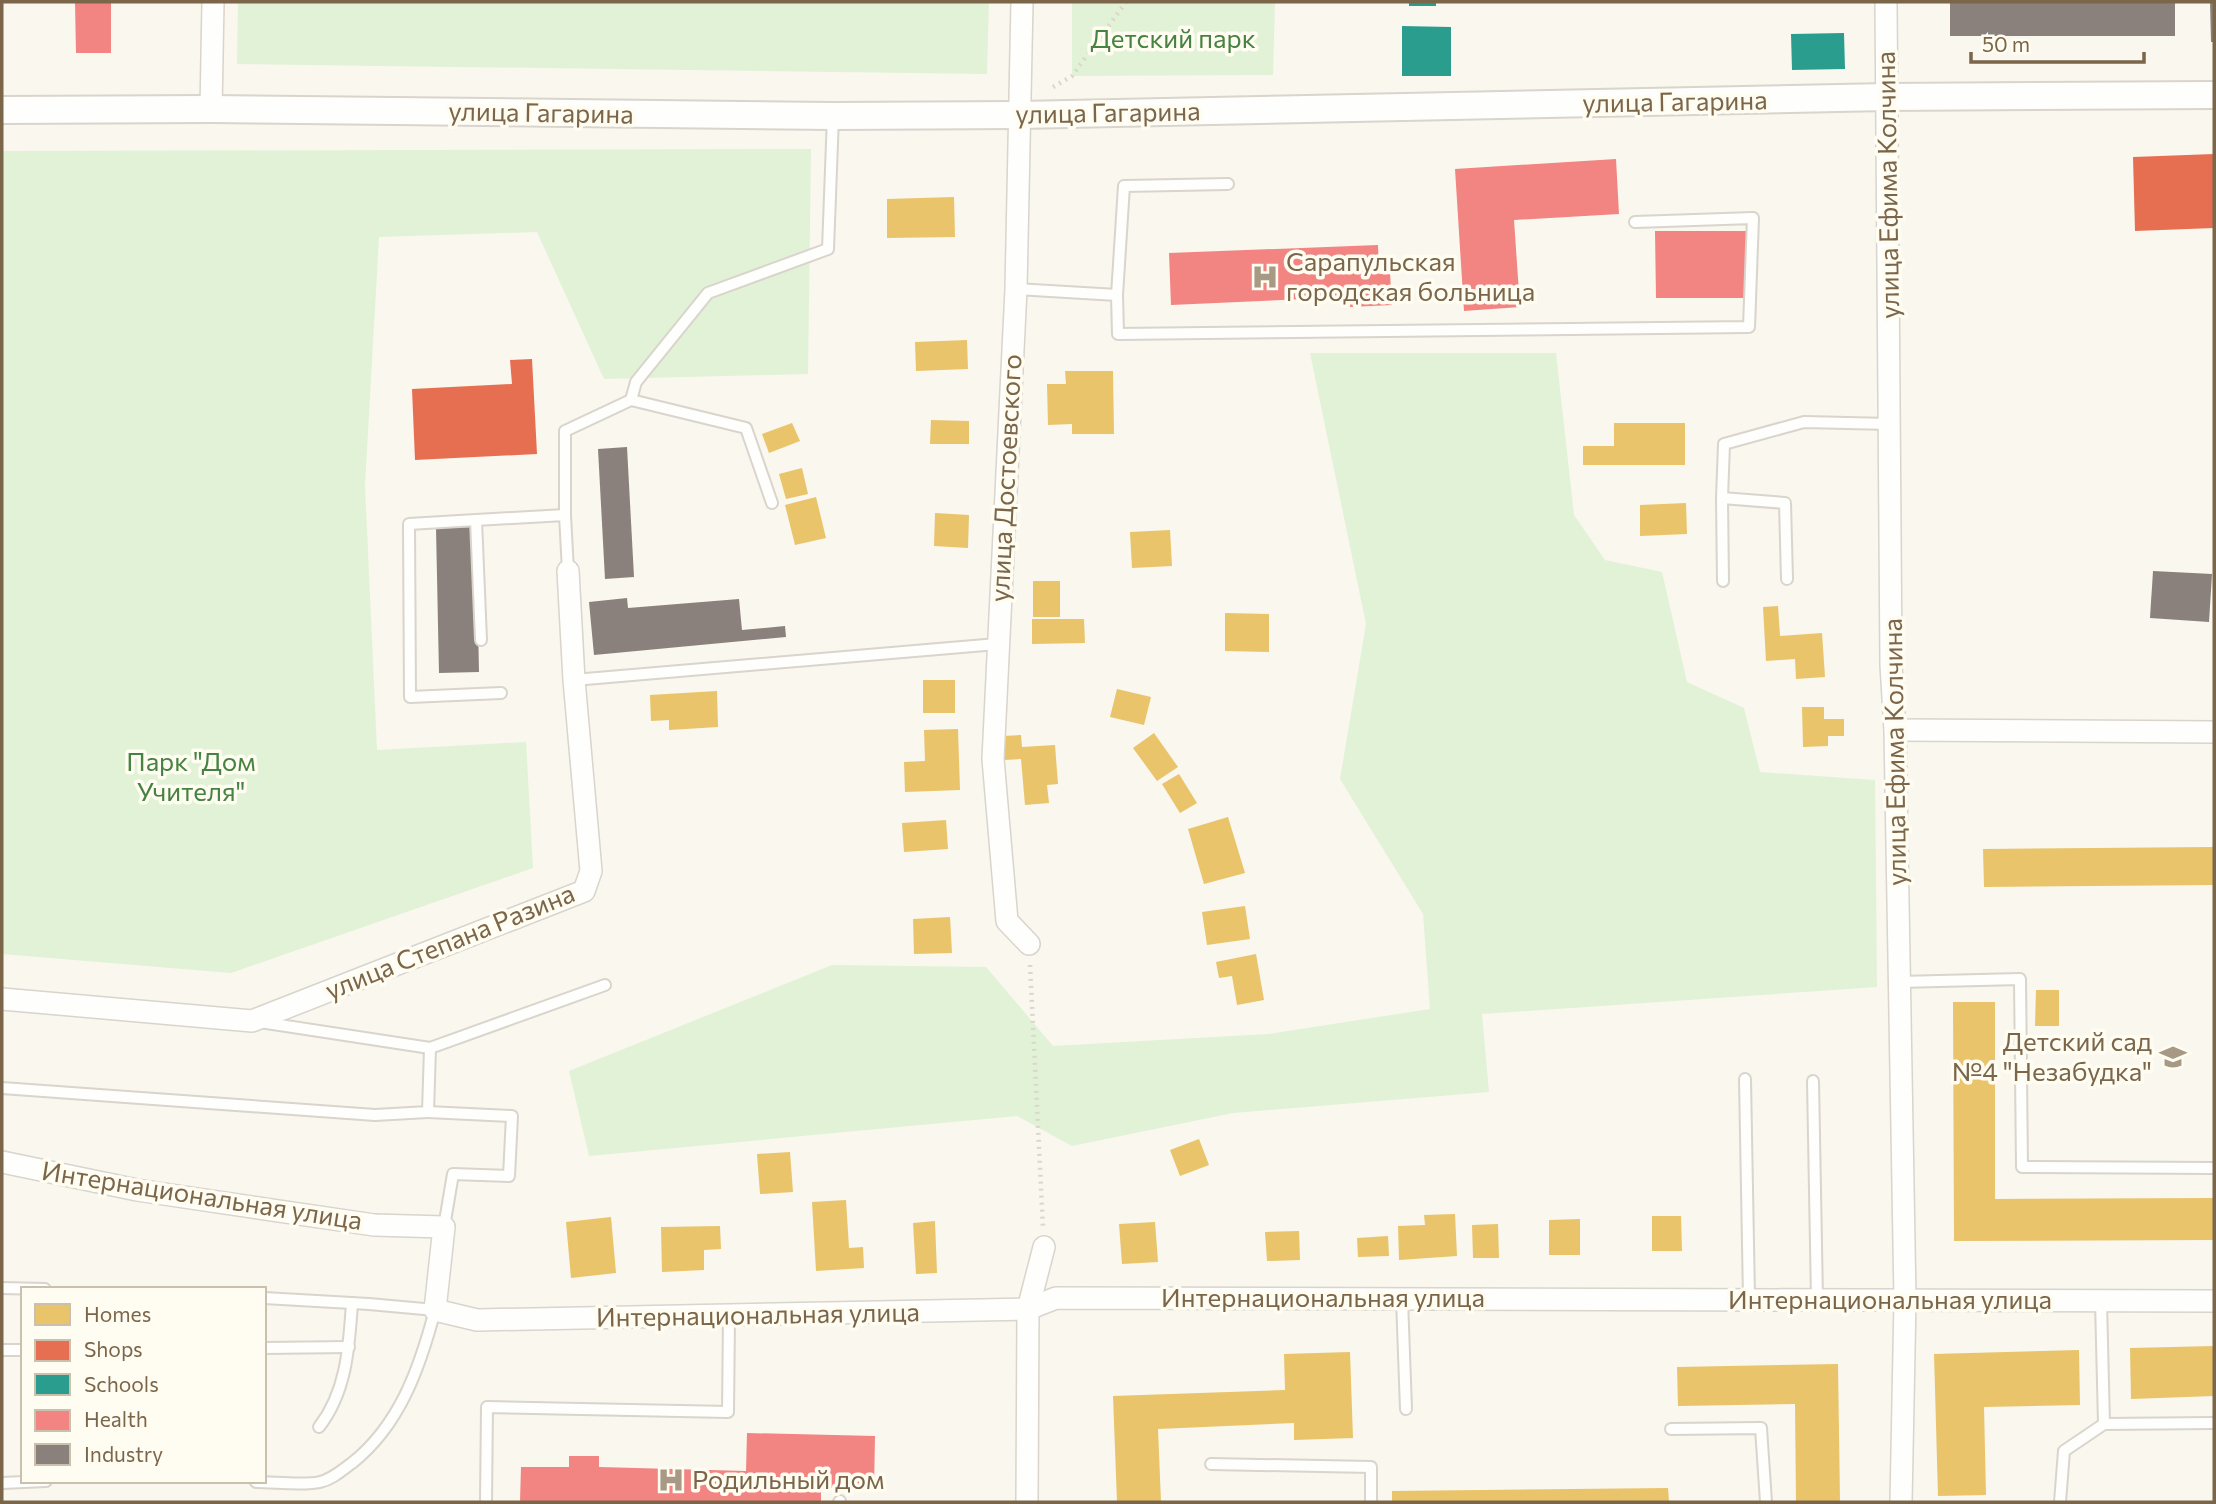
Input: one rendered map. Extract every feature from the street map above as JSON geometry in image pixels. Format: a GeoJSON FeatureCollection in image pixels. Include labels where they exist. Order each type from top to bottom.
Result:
{"type":"FeatureCollection","features":[{"type":"Feature","properties":{"kind":"street"},"geometry":{"type":"LineString","coordinates":[[211,109],[213,2]]}},
{"type":"Feature","properties":{"kind":"street","name":"улица Достоевского"},"geometry":{"type":"LineString","coordinates":[[1023,2],[1016,289],[993,759],[1007,921],[1029,944]]}},
{"type":"Feature","properties":{"kind":"street","name":"улица Ефима Колчина"},"geometry":{"type":"LineString","coordinates":[[1886,2],[1891,665],[1895,730],[1905,1300],[1901,1502]]}},
{"type":"Feature","properties":{"kind":"street","name":"улица Гагарина"},"geometry":{"type":"LineString","coordinates":[[2,110],[1020,115],[1887,97],[2214,95]]}},
{"type":"Feature","properties":{"kind":"street","name":"улица Степана Разина"},"geometry":{"type":"LineString","coordinates":[[2,999],[252,1021],[584,891],[591,871],[574,680],[569,571]]}},
{"type":"Feature","properties":{"kind":"street"},"geometry":{"type":"LineString","coordinates":[[1895,730],[2214,732]]}},
{"type":"Feature","properties":{"kind":"street","name":"Интернациональная улица"},"geometry":{"type":"LineString","coordinates":[[2,1162],[137,1190],[229,1204],[374,1225],[444,1227]]}},
{"type":"Feature","properties":{"kind":"street"},"geometry":{"type":"LineString","coordinates":[[435,1310],[444,1227]]}},
{"type":"Feature","properties":{"kind":"street"},"geometry":{"type":"LineString","coordinates":[[1027,1502],[1028,1308],[1044,1247]]}},
{"type":"Feature","properties":{"kind":"street","name":"Интернациональная улица"},"geometry":{"type":"LineString","coordinates":[[435,1310],[477,1320],[1028,1308],[1056,1298],[2214,1301]]}},
{"type":"Feature","properties":{"kind":"lane"},"geometry":{"type":"LineString","coordinates":[[631,400],[636,382],[708,293],[828,249],[833,116]]}},
{"type":"Feature","properties":{"kind":"lane"},"geometry":{"type":"LineString","coordinates":[[1228,184],[1124,186],[1116,295],[1118,334],[1749,327],[1753,218],[1635,222]]}},
{"type":"Feature","properties":{"kind":"lane"},"geometry":{"type":"LineString","coordinates":[[1016,289],[1116,295]]}},
{"type":"Feature","properties":{"kind":"lane"},"geometry":{"type":"LineString","coordinates":[[569,571],[565,514],[565,431],[631,400],[747,429],[772,503]]}},
{"type":"Feature","properties":{"kind":"lane"},"geometry":{"type":"LineString","coordinates":[[1723,582],[1721,498],[1724,444],[1804,422],[1890,424]]}},
{"type":"Feature","properties":{"kind":"lane"},"geometry":{"type":"LineString","coordinates":[[1721,498],[1785,503],[1787,579]]}},
{"type":"Feature","properties":{"kind":"lane"},"geometry":{"type":"LineString","coordinates":[[501,693],[410,696],[410,524],[565,514]]}},
{"type":"Feature","properties":{"kind":"lane"},"geometry":{"type":"LineString","coordinates":[[477,520],[481,640]]}},
{"type":"Feature","properties":{"kind":"lane"},"geometry":{"type":"LineString","coordinates":[[574,680],[998,644]]}},
{"type":"Feature","properties":{"kind":"lane"},"geometry":{"type":"LineString","coordinates":[[1899,982],[2020,979],[2022,1167],[2214,1168]]}},
{"type":"Feature","properties":{"kind":"lane"},"geometry":{"type":"LineString","coordinates":[[252,1021],[430,1048],[605,985]]}},
{"type":"Feature","properties":{"kind":"lane"},"geometry":{"type":"LineString","coordinates":[[428,1112],[430,1048]]}},
{"type":"Feature","properties":{"kind":"lane"},"geometry":{"type":"LineString","coordinates":[[1745,1079],[1749,1298]]}},
{"type":"Feature","properties":{"kind":"lane"},"geometry":{"type":"LineString","coordinates":[[1813,1081],[1817,1299]]}},
{"type":"Feature","properties":{"kind":"lane"},"geometry":{"type":"LineString","coordinates":[[2,1088],[375,1115],[428,1112],[512,1116],[509,1176],[453,1174],[444,1227]]}},
{"type":"Feature","properties":{"kind":"lane"},"geometry":{"type":"LineString","coordinates":[[2,1288],[21,1288]]}},
{"type":"Feature","properties":{"kind":"lane"},"geometry":{"type":"LineString","coordinates":[[266,1298],[435,1310],[426,1347],[409,1391],[389,1424],[361,1456],[334,1476],[319,1482],[266,1482]]}},
{"type":"Feature","properties":{"kind":"lane"},"geometry":{"type":"LineString","coordinates":[[1402,1299],[1406,1409]]}},
{"type":"Feature","properties":{"kind":"lane"},"geometry":{"type":"LineString","coordinates":[[2101,1301],[2104,1424]]}},
{"type":"Feature","properties":{"kind":"lane"},"geometry":{"type":"LineString","coordinates":[[319,1427],[330,1413],[342,1382],[349,1348],[352,1303]]}},
{"type":"Feature","properties":{"kind":"lane"},"geometry":{"type":"LineString","coordinates":[[486,1502],[487,1407],[728,1412],[729,1316]]}},
{"type":"Feature","properties":{"kind":"lane"},"geometry":{"type":"LineString","coordinates":[[266,1348],[349,1348]]}},
{"type":"Feature","properties":{"kind":"lane"},"geometry":{"type":"LineString","coordinates":[[2,1350],[21,1350]]}},
{"type":"Feature","properties":{"kind":"lane"},"geometry":{"type":"LineString","coordinates":[[2060,1502],[2064,1451],[2104,1424],[2214,1423]]}},
{"type":"Feature","properties":{"kind":"lane"},"geometry":{"type":"LineString","coordinates":[[1671,1429],[1761,1428],[1766,1502]]}},
{"type":"Feature","properties":{"kind":"lane"},"geometry":{"type":"LineString","coordinates":[[1211,1464],[1371,1467],[1371,1502]]}},
{"type":"Feature","properties":{"kind":"lane"},"geometry":{"type":"LineString","coordinates":[[2,1483],[21,1482]]}},
{"type":"Feature","properties":{"kind":"path"},"geometry":{"type":"LineString","coordinates":[[1053,87],[1072,76],[1126,2]]}},
{"type":"Feature","properties":{"kind":"path"},"geometry":{"type":"LineString","coordinates":[[1029,944],[1044,1247]]}},
{"type":"Feature","properties":{"kind":"green space"},"geometry":{"type":"Polygon","coordinates":[[[238,2],[989,2],[987,74],[237,64],[238,2]]]}},
{"type":"Feature","properties":{"kind":"green space","name":"Детский парк"},"geometry":{"type":"Polygon","coordinates":[[[1072,2],[1275,2],[1273,75],[1072,76],[1072,2]]]}},
{"type":"Feature","properties":{"kind":"green space","name":"Парк \"Дом Учителя\""},"geometry":{"type":"Polygon","coordinates":[[[811,149],[808,374],[604,379],[537,232],[379,237],[365,485],[377,750],[526,742],[533,868],[231,973],[2,954],[2,151],[811,149]]]}},
{"type":"Feature","properties":{"kind":"green space"},"geometry":{"type":"Polygon","coordinates":[[[1310,353],[1556,353],[1574,515],[1605,560],[1662,572],[1687,682],[1744,708],[1760,772],[1875,780],[1877,987],[1482,1014],[1489,1092],[1233,1113],[1072,1146],[1017,1116],[589,1156],[569,1071],[832,965],[986,967],[1053,1046],[1268,1034],[1430,1009],[1423,914],[1340,779],[1366,624],[1310,353]]]}},
{"type":"Feature","properties":{"kind":"building: Homes"},"geometry":{"type":"Polygon","coordinates":[[[954,197],[955,237],[887,238],[887,199],[954,197]]]}},
{"type":"Feature","properties":{"kind":"building: Homes"},"geometry":{"type":"Polygon","coordinates":[[[967,340],[968,369],[916,371],[915,342],[967,340]]]}},
{"type":"Feature","properties":{"kind":"building: Homes"},"geometry":{"type":"Polygon","coordinates":[[[1065,371],[1113,371],[1114,434],[1072,434],[1072,424],[1048,425],[1047,384],[1066,384],[1065,371]]]}},
{"type":"Feature","properties":{"kind":"building: Homes"},"geometry":{"type":"Polygon","coordinates":[[[931,420],[969,421],[969,444],[930,444],[931,420]]]}},
{"type":"Feature","properties":{"kind":"building: Homes"},"geometry":{"type":"Polygon","coordinates":[[[792,423],[800,441],[769,453],[762,434],[792,423]]]}},
{"type":"Feature","properties":{"kind":"building: Homes"},"geometry":{"type":"Polygon","coordinates":[[[1614,423],[1685,423],[1685,465],[1583,465],[1583,446],[1614,446],[1614,423]]]}},
{"type":"Feature","properties":{"kind":"building: Homes"},"geometry":{"type":"Polygon","coordinates":[[[802,468],[808,494],[786,499],[779,474],[802,468]]]}},
{"type":"Feature","properties":{"kind":"building: Homes"},"geometry":{"type":"Polygon","coordinates":[[[816,497],[826,538],[795,545],[785,505],[816,497]]]}},
{"type":"Feature","properties":{"kind":"building: Homes"},"geometry":{"type":"Polygon","coordinates":[[[1686,503],[1687,534],[1640,536],[1640,505],[1686,503]]]}},
{"type":"Feature","properties":{"kind":"building: Homes"},"geometry":{"type":"Polygon","coordinates":[[[935,513],[969,515],[968,548],[934,546],[935,513]]]}},
{"type":"Feature","properties":{"kind":"building: Homes"},"geometry":{"type":"Polygon","coordinates":[[[1170,530],[1172,566],[1132,568],[1130,532],[1170,530]]]}},
{"type":"Feature","properties":{"kind":"building: Homes"},"geometry":{"type":"Polygon","coordinates":[[[1033,581],[1060,581],[1060,617],[1033,617],[1033,581]]]}},
{"type":"Feature","properties":{"kind":"building: Homes"},"geometry":{"type":"Polygon","coordinates":[[[1778,606],[1780,636],[1822,633],[1825,677],[1796,679],[1795,659],[1766,661],[1763,607],[1778,606]]]}},
{"type":"Feature","properties":{"kind":"building: Homes"},"geometry":{"type":"Polygon","coordinates":[[[1225,613],[1269,614],[1269,652],[1225,651],[1225,613]]]}},
{"type":"Feature","properties":{"kind":"building: Homes"},"geometry":{"type":"Polygon","coordinates":[[[1032,619],[1084,619],[1085,643],[1032,644],[1032,619]]]}},
{"type":"Feature","properties":{"kind":"building: Homes"},"geometry":{"type":"Polygon","coordinates":[[[923,680],[955,680],[955,713],[923,713],[923,680]]]}},
{"type":"Feature","properties":{"kind":"building: Homes"},"geometry":{"type":"Polygon","coordinates":[[[1117,689],[1151,697],[1144,725],[1110,717],[1117,689]]]}},
{"type":"Feature","properties":{"kind":"building: Homes"},"geometry":{"type":"Polygon","coordinates":[[[717,691],[718,727],[669,730],[669,720],[651,721],[650,695],[717,691]]]}},
{"type":"Feature","properties":{"kind":"building: Homes"},"geometry":{"type":"Polygon","coordinates":[[[1802,707],[1824,707],[1824,719],[1844,719],[1844,736],[1828,736],[1828,746],[1803,747],[1802,707]]]}},
{"type":"Feature","properties":{"kind":"building: Homes"},"geometry":{"type":"Polygon","coordinates":[[[958,729],[960,790],[905,792],[904,762],[925,761],[924,730],[958,729]]]}},
{"type":"Feature","properties":{"kind":"building: Homes"},"geometry":{"type":"Polygon","coordinates":[[[1154,733],[1178,767],[1157,781],[1133,748],[1154,733]]]}},
{"type":"Feature","properties":{"kind":"building: Homes"},"geometry":{"type":"Polygon","coordinates":[[[1021,735],[1022,747],[1055,745],[1058,784],[1047,785],[1049,803],[1025,805],[1021,759],[1004,760],[1002,736],[1021,735]]]}},
{"type":"Feature","properties":{"kind":"building: Homes"},"geometry":{"type":"Polygon","coordinates":[[[1179,774],[1197,803],[1180,813],[1162,784],[1179,774]]]}},
{"type":"Feature","properties":{"kind":"building: Homes"},"geometry":{"type":"Polygon","coordinates":[[[1228,817],[1245,873],[1204,884],[1188,829],[1228,817]]]}},
{"type":"Feature","properties":{"kind":"building: Homes"},"geometry":{"type":"Polygon","coordinates":[[[946,820],[948,849],[904,852],[902,823],[946,820]]]}},
{"type":"Feature","properties":{"kind":"building: Homes"},"geometry":{"type":"Polygon","coordinates":[[[2214,847],[2214,885],[1984,887],[1983,849],[2214,847]]]}},
{"type":"Feature","properties":{"kind":"building: Homes"},"geometry":{"type":"Polygon","coordinates":[[[1245,906],[1250,939],[1207,945],[1202,912],[1245,906]]]}},
{"type":"Feature","properties":{"kind":"building: Homes"},"geometry":{"type":"Polygon","coordinates":[[[950,917],[952,953],[914,954],[913,919],[950,917]]]}},
{"type":"Feature","properties":{"kind":"building: Homes"},"geometry":{"type":"Polygon","coordinates":[[[1256,954],[1264,1000],[1237,1005],[1232,976],[1219,978],[1216,962],[1256,954]]]}},
{"type":"Feature","properties":{"kind":"building: Homes"},"geometry":{"type":"Polygon","coordinates":[[[2036,990],[2059,990],[2059,1026],[2035,1026],[2036,990]]]}},
{"type":"Feature","properties":{"kind":"building: Homes"},"geometry":{"type":"Polygon","coordinates":[[[1953,1002],[1995,1002],[1995,1199],[2214,1198],[2214,1240],[1954,1241],[1953,1002]]]}},
{"type":"Feature","properties":{"kind":"building: Homes"},"geometry":{"type":"Polygon","coordinates":[[[1199,1139],[1209,1165],[1180,1176],[1170,1150],[1199,1139]]]}},
{"type":"Feature","properties":{"kind":"building: Homes"},"geometry":{"type":"Polygon","coordinates":[[[790,1152],[793,1192],[760,1194],[757,1154],[790,1152]]]}},
{"type":"Feature","properties":{"kind":"building: Homes"},"geometry":{"type":"Polygon","coordinates":[[[846,1200],[849,1248],[863,1247],[864,1268],[816,1271],[812,1202],[846,1200]]]}},
{"type":"Feature","properties":{"kind":"building: Homes"},"geometry":{"type":"Polygon","coordinates":[[[1455,1214],[1457,1256],[1399,1260],[1398,1226],[1425,1225],[1424,1215],[1455,1214]]]}},
{"type":"Feature","properties":{"kind":"building: Homes"},"geometry":{"type":"Polygon","coordinates":[[[1652,1216],[1681,1216],[1682,1251],[1652,1251],[1652,1216]]]}},
{"type":"Feature","properties":{"kind":"building: Homes"},"geometry":{"type":"Polygon","coordinates":[[[611,1217],[616,1273],[571,1278],[566,1222],[611,1217]]]}},
{"type":"Feature","properties":{"kind":"building: Homes"},"geometry":{"type":"Polygon","coordinates":[[[1580,1219],[1580,1255],[1549,1255],[1549,1220],[1580,1219]]]}},
{"type":"Feature","properties":{"kind":"building: Homes"},"geometry":{"type":"Polygon","coordinates":[[[935,1221],[937,1273],[916,1274],[913,1223],[935,1221]]]}},
{"type":"Feature","properties":{"kind":"building: Homes"},"geometry":{"type":"Polygon","coordinates":[[[1155,1222],[1158,1262],[1122,1264],[1119,1224],[1155,1222]]]}},
{"type":"Feature","properties":{"kind":"building: Homes"},"geometry":{"type":"Polygon","coordinates":[[[1498,1224],[1499,1258],[1473,1258],[1472,1225],[1498,1224]]]}},
{"type":"Feature","properties":{"kind":"building: Homes"},"geometry":{"type":"Polygon","coordinates":[[[720,1226],[721,1249],[704,1250],[704,1270],[662,1272],[661,1227],[720,1226]]]}},
{"type":"Feature","properties":{"kind":"building: Homes"},"geometry":{"type":"Polygon","coordinates":[[[1299,1231],[1300,1260],[1267,1261],[1265,1232],[1299,1231]]]}},
{"type":"Feature","properties":{"kind":"building: Homes"},"geometry":{"type":"Polygon","coordinates":[[[1388,1236],[1389,1256],[1358,1257],[1357,1238],[1388,1236]]]}},
{"type":"Feature","properties":{"kind":"building: Homes"},"geometry":{"type":"Polygon","coordinates":[[[2214,1346],[2214,1396],[2131,1399],[2130,1348],[2214,1346]]]}},
{"type":"Feature","properties":{"kind":"building: Homes"},"geometry":{"type":"Polygon","coordinates":[[[2079,1350],[2080,1405],[1984,1407],[1986,1495],[1938,1496],[1934,1354],[2079,1350]]]}},
{"type":"Feature","properties":{"kind":"building: Homes"},"geometry":{"type":"Polygon","coordinates":[[[1350,1352],[1353,1438],[1294,1440],[1294,1423],[1158,1429],[1161,1502],[1117,1502],[1113,1396],[1285,1390],[1284,1354],[1350,1352]]]}},
{"type":"Feature","properties":{"kind":"building: Homes"},"geometry":{"type":"Polygon","coordinates":[[[1838,1364],[1840,1502],[1796,1502],[1795,1404],[1678,1406],[1677,1367],[1838,1364]]]}},
{"type":"Feature","properties":{"kind":"building: Homes"},"geometry":{"type":"Polygon","coordinates":[[[1668,1488],[1669,1502],[1392,1502],[1392,1491],[1668,1488]]]}},
{"type":"Feature","properties":{"kind":"building: Shops"},"geometry":{"type":"Polygon","coordinates":[[[2214,154],[2214,228],[2135,231],[2133,157],[2214,154]]]}},
{"type":"Feature","properties":{"kind":"building: Shops"},"geometry":{"type":"Polygon","coordinates":[[[532,359],[537,454],[415,460],[412,389],[512,384],[510,360],[532,359]]]}},
{"type":"Feature","properties":{"kind":"building: Schools"},"geometry":{"type":"Polygon","coordinates":[[[1409,2],[1436,2],[1436,6],[1409,6],[1409,2]]]}},
{"type":"Feature","properties":{"kind":"building: Schools"},"geometry":{"type":"Polygon","coordinates":[[[1402,26],[1451,27],[1451,76],[1402,76],[1402,26]]]}},
{"type":"Feature","properties":{"kind":"building: Schools"},"geometry":{"type":"Polygon","coordinates":[[[1844,33],[1845,69],[1792,70],[1791,34],[1844,33]]]}},
{"type":"Feature","properties":{"kind":"building: Health"},"geometry":{"type":"Polygon","coordinates":[[[75,2],[111,2],[111,53],[76,53],[75,2]]]}},
{"type":"Feature","properties":{"kind":"building: Health"},"geometry":{"type":"Polygon","coordinates":[[[1616,159],[1619,214],[1514,220],[1520,307],[1464,311],[1455,169],[1616,159]]]}},
{"type":"Feature","properties":{"kind":"building: Health"},"geometry":{"type":"Polygon","coordinates":[[[1655,231],[1746,231],[1746,298],[1656,298],[1655,231]]]}},
{"type":"Feature","properties":{"kind":"building: Health"},"geometry":{"type":"Polygon","coordinates":[[[1378,245],[1379,274],[1390,273],[1392,305],[1350,307],[1350,297],[1171,305],[1169,253],[1378,245]]]}},
{"type":"Feature","properties":{"kind":"building: Health","name":"Родильный дом"},"geometry":{"type":"Polygon","coordinates":[[[747,1433],[875,1436],[874,1488],[821,1488],[821,1502],[520,1502],[521,1467],[569,1467],[569,1456],[599,1456],[599,1467],[746,1471],[747,1433]]]}},
{"type":"Feature","properties":{"kind":"building: Industry"},"geometry":{"type":"Polygon","coordinates":[[[1950,2],[2175,2],[2175,36],[1950,36],[1950,2]]]}},
{"type":"Feature","properties":{"kind":"building: Industry"},"geometry":{"type":"Polygon","coordinates":[[[2210,2],[2214,2],[2214,42],[2211,42],[2210,2]]]}},
{"type":"Feature","properties":{"kind":"building: Industry"},"geometry":{"type":"Polygon","coordinates":[[[627,447],[634,577],[605,579],[598,449],[627,447]]]}},
{"type":"Feature","properties":{"kind":"building: Industry"},"geometry":{"type":"Polygon","coordinates":[[[476,527],[479,672],[439,673],[436,528],[476,527]]]}},
{"type":"Feature","properties":{"kind":"building: Industry"},"geometry":{"type":"Polygon","coordinates":[[[2153,571],[2212,574],[2209,622],[2150,618],[2153,571]]]}},
{"type":"Feature","properties":{"kind":"building: Industry"},"geometry":{"type":"Polygon","coordinates":[[[627,598],[628,608],[739,599],[742,630],[785,626],[786,637],[594,655],[589,602],[627,598]]]}},
{"type":"Feature","properties":{"kind":"place","name":"Сарапульская городская больница"},"geometry":{"type":"Point","coordinates":[1265,277]}},
{"type":"Feature","properties":{"kind":"place","name":"Детский сад №4 \"Незабудка\""},"geometry":{"type":"Point","coordinates":[2173,1057]}},
{"type":"Feature","properties":{"kind":"place","name":"Родильный дом"},"geometry":{"type":"Point","coordinates":[671,1480]}}]}
